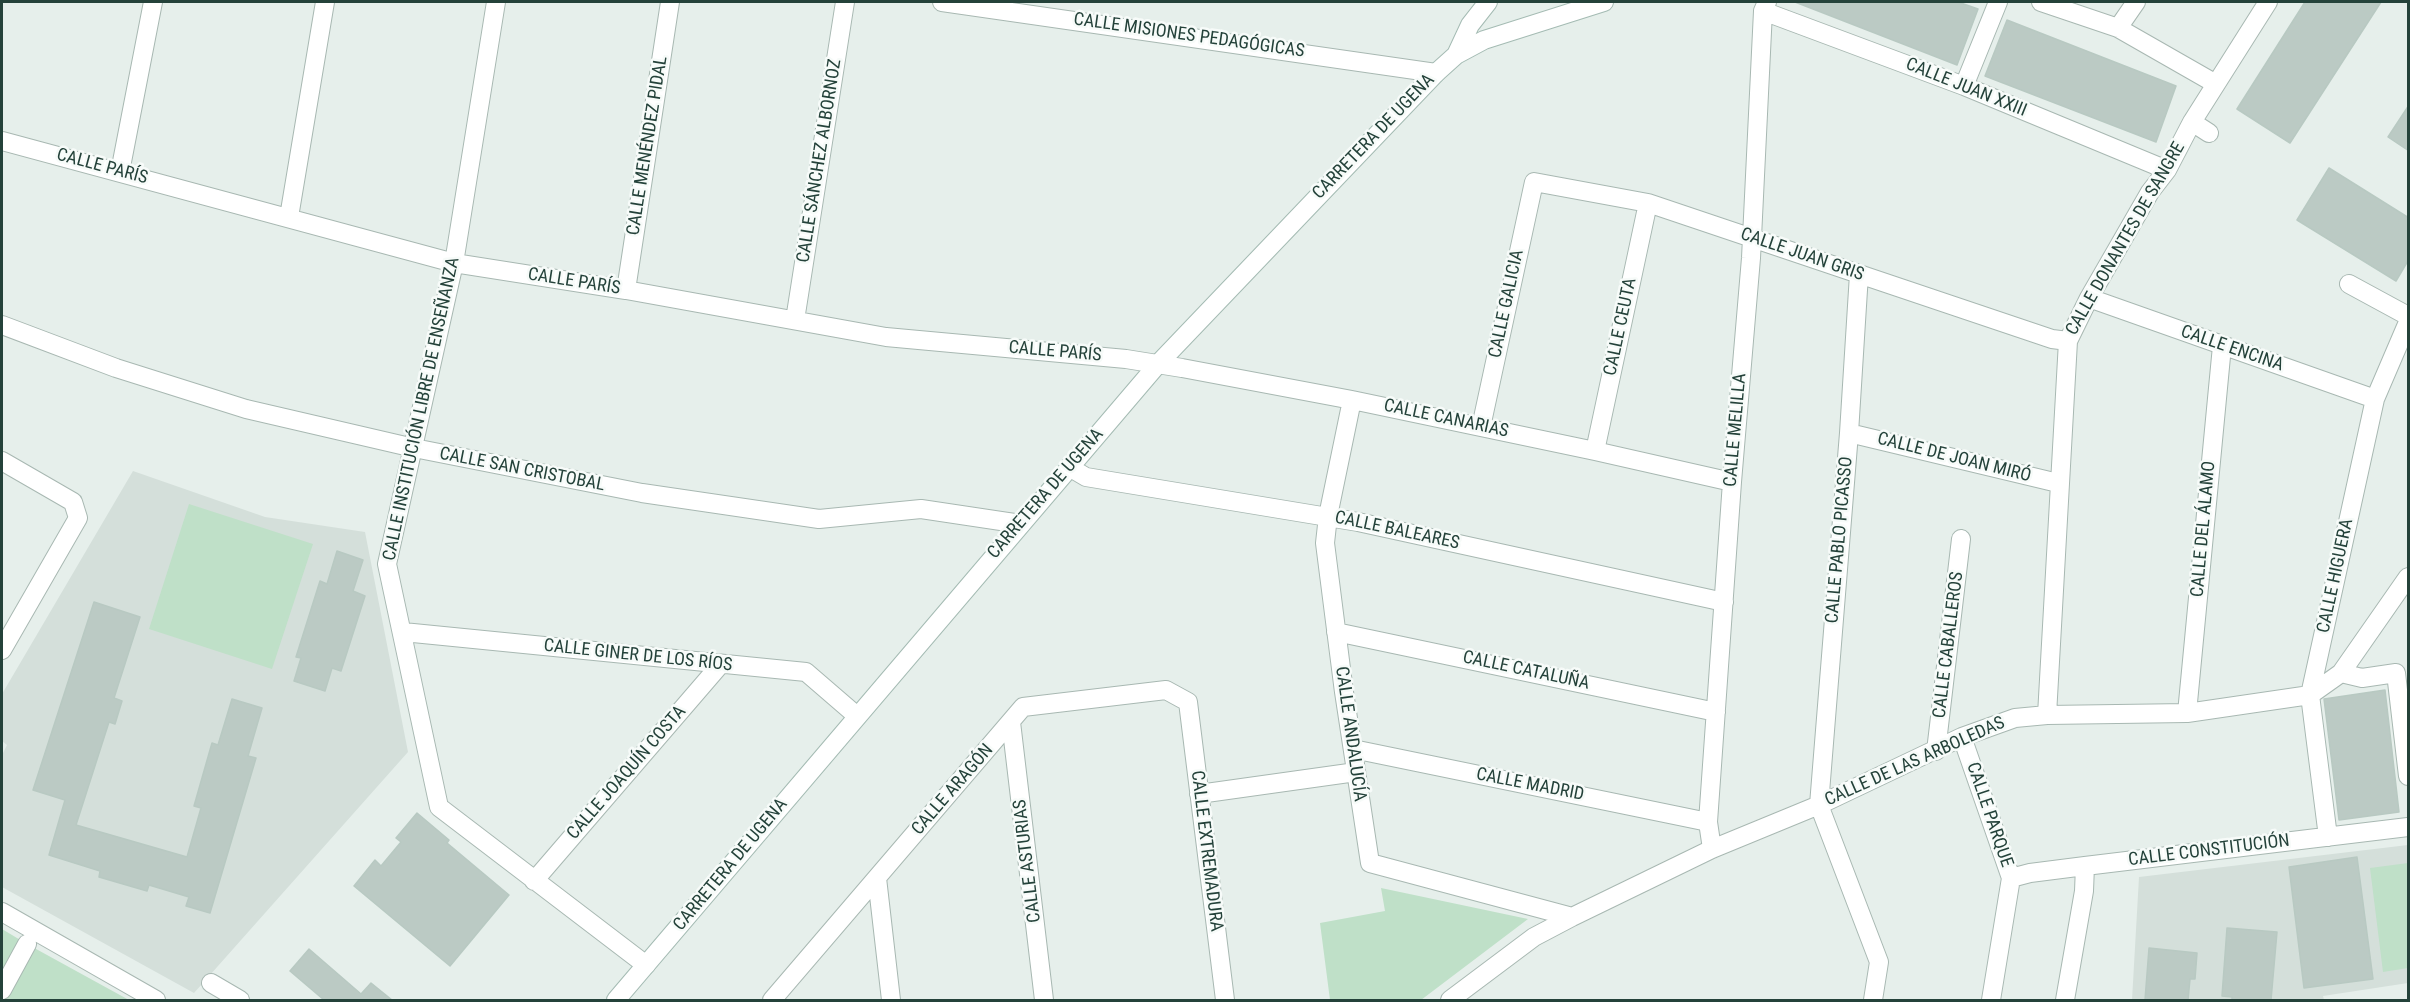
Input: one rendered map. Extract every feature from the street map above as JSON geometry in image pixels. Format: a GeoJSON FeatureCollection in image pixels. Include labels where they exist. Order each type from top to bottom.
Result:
{"type":"FeatureCollection","features":[{"type":"Feature","properties":{"kind":"street"},"geometry":{"type":"LineString","coordinates":[[120,172],[153,2]]}},
{"type":"Feature","properties":{"kind":"street"},"geometry":{"type":"LineString","coordinates":[[289,217],[325,2]]}},
{"type":"Feature","properties":{"kind":"street","name":"CALLE INSTITUCIÓN LIBRE DE ENSEÑANZA"},"geometry":{"type":"LineString","coordinates":[[496,2],[454,263],[387,564],[439,807],[646,965]]}},
{"type":"Feature","properties":{"kind":"street","name":"CALLE MENÉNDEZ PIDAL"},"geometry":{"type":"LineString","coordinates":[[626,290],[670,2]]}},
{"type":"Feature","properties":{"kind":"street","name":"CALLE SÁNCHEZ ALBORNOZ"},"geometry":{"type":"LineString","coordinates":[[795,320],[845,2]]}},
{"type":"Feature","properties":{"kind":"street","name":"CALLE MISIONES PEDAGÓGICAS"},"geometry":{"type":"LineString","coordinates":[[942,2],[1436,72]]}},
{"type":"Feature","properties":{"kind":"street","name":"CARRETERA DE UGENA"},"geometry":{"type":"LineString","coordinates":[[616,1000],[1158,364],[1436,72],[1456,55],[1470,25],[1485,2]]}},
{"type":"Feature","properties":{"kind":"street"},"geometry":{"type":"LineString","coordinates":[[1456,55],[1546,10],[1604,2]]}},
{"type":"Feature","properties":{"kind":"street"},"geometry":{"type":"LineString","coordinates":[[1964,86],[1998,2]]}},
{"type":"Feature","properties":{"kind":"street"},"geometry":{"type":"LineString","coordinates":[[2041,2],[2118,28],[2216,84]]}},
{"type":"Feature","properties":{"kind":"street"},"geometry":{"type":"LineString","coordinates":[[2118,28],[2136,2]]}},
{"type":"Feature","properties":{"kind":"street","name":"CALLE DONANTES DE SANGRE"},"geometry":{"type":"LineString","coordinates":[[2047,715],[2067,341],[2150,192],[2167,170],[2192,122],[2268,2]]}},
{"type":"Feature","properties":{"kind":"street","name":"CALLE JUAN XXIII"},"geometry":{"type":"LineString","coordinates":[[1763,5],[2167,170]]}},
{"type":"Feature","properties":{"kind":"street","name":"CALLE MELILLA"},"geometry":{"type":"LineString","coordinates":[[1712,849],[1708,822],[1751,237],[1763,5]]}},
{"type":"Feature","properties":{"kind":"street"},"geometry":{"type":"LineString","coordinates":[[2192,122],[2209,133]]}},
{"type":"Feature","properties":{"kind":"street","name":"CALLE PARÍS"},"geometry":{"type":"LineString","coordinates":[[2,141],[454,263],[626,290],[886,337],[1126,359],[1158,364]]}},
{"type":"Feature","properties":{"kind":"street","name":"CALLE JUAN GRIS"},"geometry":{"type":"LineString","coordinates":[[1534,182],[1648,203],[2052,339],[2067,341]]}},
{"type":"Feature","properties":{"kind":"street","name":"CALLE GALICIA"},"geometry":{"type":"LineString","coordinates":[[1481,427],[1534,182]]}},
{"type":"Feature","properties":{"kind":"street","name":"CALLE CEUTA"},"geometry":{"type":"LineString","coordinates":[[1595,451],[1648,203]]}},
{"type":"Feature","properties":{"kind":"street","name":"CALLE PABLO PICASSO"},"geometry":{"type":"LineString","coordinates":[[1819,805],[1849,433],[1859,274]]}},
{"type":"Feature","properties":{"kind":"street"},"geometry":{"type":"LineString","coordinates":[[2349,284],[2409,316]]}},
{"type":"Feature","properties":{"kind":"street","name":"CALLE ENCINA"},"geometry":{"type":"LineString","coordinates":[[2089,298],[2375,399]]}},
{"type":"Feature","properties":{"kind":"street","name":"CALLE HIGUERA"},"geometry":{"type":"LineString","coordinates":[[2328,837],[2310,694],[2375,399],[2409,321]]}},
{"type":"Feature","properties":{"kind":"street","name":"CALLE SAN CRISTOBAL"},"geometry":{"type":"LineString","coordinates":[[2,325],[116,368],[246,409],[414,448],[642,493],[819,519],[921,509],[1021,524]]}},
{"type":"Feature","properties":{"kind":"street","name":"CALLE DEL ÁLAMO"},"geometry":{"type":"LineString","coordinates":[[2187,713],[2222,346]]}},
{"type":"Feature","properties":{"kind":"street","name":"CALLE CANARIAS"},"geometry":{"type":"LineString","coordinates":[[1158,364],[1352,400],[1732,482]]}},
{"type":"Feature","properties":{"kind":"street","name":"CALLE ANDALUCÍA"},"geometry":{"type":"LineString","coordinates":[[1352,400],[1328,516],[1325,543],[1370,862],[1572,917]]}},
{"type":"Feature","properties":{"kind":"street","name":"CALLE DE JOAN MIRÓ"},"geometry":{"type":"LineString","coordinates":[[1849,433],[2058,483]]}},
{"type":"Feature","properties":{"kind":"street"},"geometry":{"type":"LineString","coordinates":[[2,461],[73,502],[78,518],[2,650]]}},
{"type":"Feature","properties":{"kind":"street","name":"CALLE BALEARES"},"geometry":{"type":"LineString","coordinates":[[1069,467],[1086,477],[1328,516],[1724,602]]}},
{"type":"Feature","properties":{"kind":"street","name":"CALLE CABALLEROS"},"geometry":{"type":"LineString","coordinates":[[1936,751],[1961,539]]}},
{"type":"Feature","properties":{"kind":"street","name":"CALLE DE LAS ARBOLEDAS"},"geometry":{"type":"LineString","coordinates":[[1450,1000],[1534,938],[1572,917],[1712,849],[1819,805],[1962,737],[2015,718],[2047,715],[2187,713],[2310,694],[2341,672],[2407,583]]}},
{"type":"Feature","properties":{"kind":"street","name":"CALLE GINER DE LOS RÍOS"},"geometry":{"type":"LineString","coordinates":[[403,632],[806,672],[857,716]]}},
{"type":"Feature","properties":{"kind":"street","name":"CALLE CATALUÑA"},"geometry":{"type":"LineString","coordinates":[[1336,632],[1716,712]]}},
{"type":"Feature","properties":{"kind":"street","name":"CALLE JOAQUÍN COSTA"},"geometry":{"type":"LineString","coordinates":[[534,881],[720,665]]}},
{"type":"Feature","properties":{"kind":"street"},"geometry":{"type":"LineString","coordinates":[[2341,672],[2362,678],[2396,673],[2409,777]]}},
{"type":"Feature","properties":{"kind":"street","name":"CALLE ARAGÓN"},"geometry":{"type":"LineString","coordinates":[[772,1000],[1023,707],[1166,690],[1188,702]]}},
{"type":"Feature","properties":{"kind":"street","name":"CALLE EXTREMADURA"},"geometry":{"type":"LineString","coordinates":[[1188,702],[1225,1000]]}},
{"type":"Feature","properties":{"kind":"street","name":"CALLE ASTURIAS"},"geometry":{"type":"LineString","coordinates":[[1011,722],[1044,1000]]}},
{"type":"Feature","properties":{"kind":"street","name":"CALLE PARQUE"},"geometry":{"type":"LineString","coordinates":[[1962,737],[2011,879],[1990,1000]]}},
{"type":"Feature","properties":{"kind":"street","name":"CALLE MADRID"},"geometry":{"type":"LineString","coordinates":[[1353,749],[1708,822]]}},
{"type":"Feature","properties":{"kind":"street"},"geometry":{"type":"LineString","coordinates":[[1199,794],[1356,772]]}},
{"type":"Feature","properties":{"kind":"street"},"geometry":{"type":"LineString","coordinates":[[1819,805],[1879,962],[1874,1000]]}},
{"type":"Feature","properties":{"kind":"street","name":"CALLE CONSTITUCIÓN"},"geometry":{"type":"LineString","coordinates":[[2011,879],[2030,873],[2409,827]]}},
{"type":"Feature","properties":{"kind":"street"},"geometry":{"type":"LineString","coordinates":[[2065,1000],[2084,891],[2085,866]]}},
{"type":"Feature","properties":{"kind":"street"},"geometry":{"type":"LineString","coordinates":[[877,878],[891,1000]]}},
{"type":"Feature","properties":{"kind":"street"},"geometry":{"type":"LineString","coordinates":[[2,912],[156,1000]]}},
{"type":"Feature","properties":{"kind":"street"},"geometry":{"type":"LineString","coordinates":[[2,990],[27,944]]}},
{"type":"Feature","properties":{"kind":"street"},"geometry":{"type":"LineString","coordinates":[[211,983],[240,1000]]}},
{"type":"Feature","properties":{"kind":"shaded area"},"geometry":{"type":"Polygon","coordinates":[[[133,471],[265,517],[365,532],[408,752],[194,993],[2,887],[2,755],[7,745],[2,741],[2,694],[133,471]]]}},
{"type":"Feature","properties":{"kind":"shaded area"},"geometry":{"type":"Polygon","coordinates":[[[2408,845],[2408,983],[2323,996],[2324,1000],[2132,1000],[2139,877],[2408,845]]]}},
{"type":"Feature","properties":{"kind":"green space"},"geometry":{"type":"Polygon","coordinates":[[[189,504],[313,544],[272,669],[149,629],[189,504]]]}},
{"type":"Feature","properties":{"kind":"green space"},"geometry":{"type":"Polygon","coordinates":[[[2408,863],[2408,968],[2383,972],[2370,868],[2408,863]]]}},
{"type":"Feature","properties":{"kind":"green space"},"geometry":{"type":"Polygon","coordinates":[[[1381,888],[1528,919],[1421,1000],[1330,1000],[1320,923],[1385,911],[1381,888]]]}},
{"type":"Feature","properties":{"kind":"green space"},"geometry":{"type":"Polygon","coordinates":[[[2,929],[27,944],[129,1000],[2,1000],[2,929]]]}},
{"type":"Feature","properties":{"kind":"building"},"geometry":{"type":"Polygon","coordinates":[[[1795,2],[1958,2],[1978,9],[1957,65],[1795,2]]]}},
{"type":"Feature","properties":{"kind":"building"},"geometry":{"type":"Polygon","coordinates":[[[2305,2],[2381,2],[2290,143],[2237,109],[2305,2]]]}},
{"type":"Feature","properties":{"kind":"building"},"geometry":{"type":"Polygon","coordinates":[[[2007,20],[2176,86],[2156,142],[1985,76],[2007,20]]]}},
{"type":"Feature","properties":{"kind":"building"},"geometry":{"type":"Polygon","coordinates":[[[2409,105],[2409,151],[2388,137],[2409,105]]]}},
{"type":"Feature","properties":{"kind":"building"},"geometry":{"type":"Polygon","coordinates":[[[2329,168],[2409,218],[2409,259],[2396,281],[2297,220],[2329,168]]]}},
{"type":"Feature","properties":{"kind":"building"},"geometry":{"type":"Polygon","coordinates":[[[337,551],[363,560],[353,591],[365,596],[341,671],[332,668],[325,691],[294,681],[301,658],[296,657],[320,581],[327,584],[337,551]]]}},
{"type":"Feature","properties":{"kind":"building"},"geometry":{"type":"Polygon","coordinates":[[[94,602],[140,617],[114,698],[122,701],[115,724],[109,722],[76,825],[187,857],[201,808],[194,806],[212,743],[218,745],[232,699],[262,708],[248,756],[256,758],[210,913],[186,906],[189,897],[149,885],[147,891],[99,877],[100,871],[49,855],[65,800],[33,790],[94,602]]]}},
{"type":"Feature","properties":{"kind":"building"},"geometry":{"type":"Polygon","coordinates":[[[2385,690],[2399,812],[2339,820],[2324,699],[2385,690]]]}},
{"type":"Feature","properties":{"kind":"building"},"geometry":{"type":"Polygon","coordinates":[[[417,813],[449,840],[447,843],[509,895],[450,966],[354,886],[375,860],[381,866],[401,842],[396,838],[417,813]]]}},
{"type":"Feature","properties":{"kind":"building"},"geometry":{"type":"Polygon","coordinates":[[[2357,857],[2373,979],[2304,988],[2289,867],[2357,857]]]}},
{"type":"Feature","properties":{"kind":"building"},"geometry":{"type":"Polygon","coordinates":[[[2227,928],[2277,932],[2271,1000],[2232,1000],[2232,997],[2222,996],[2227,928]]]}},
{"type":"Feature","properties":{"kind":"building"},"geometry":{"type":"Polygon","coordinates":[[[2149,948],[2197,953],[2195,979],[2190,979],[2188,1000],[2145,1000],[2149,948]]]}},
{"type":"Feature","properties":{"kind":"building"},"geometry":{"type":"Polygon","coordinates":[[[309,949],[361,994],[371,983],[392,1000],[324,1000],[290,971],[309,949]]]}}]}
